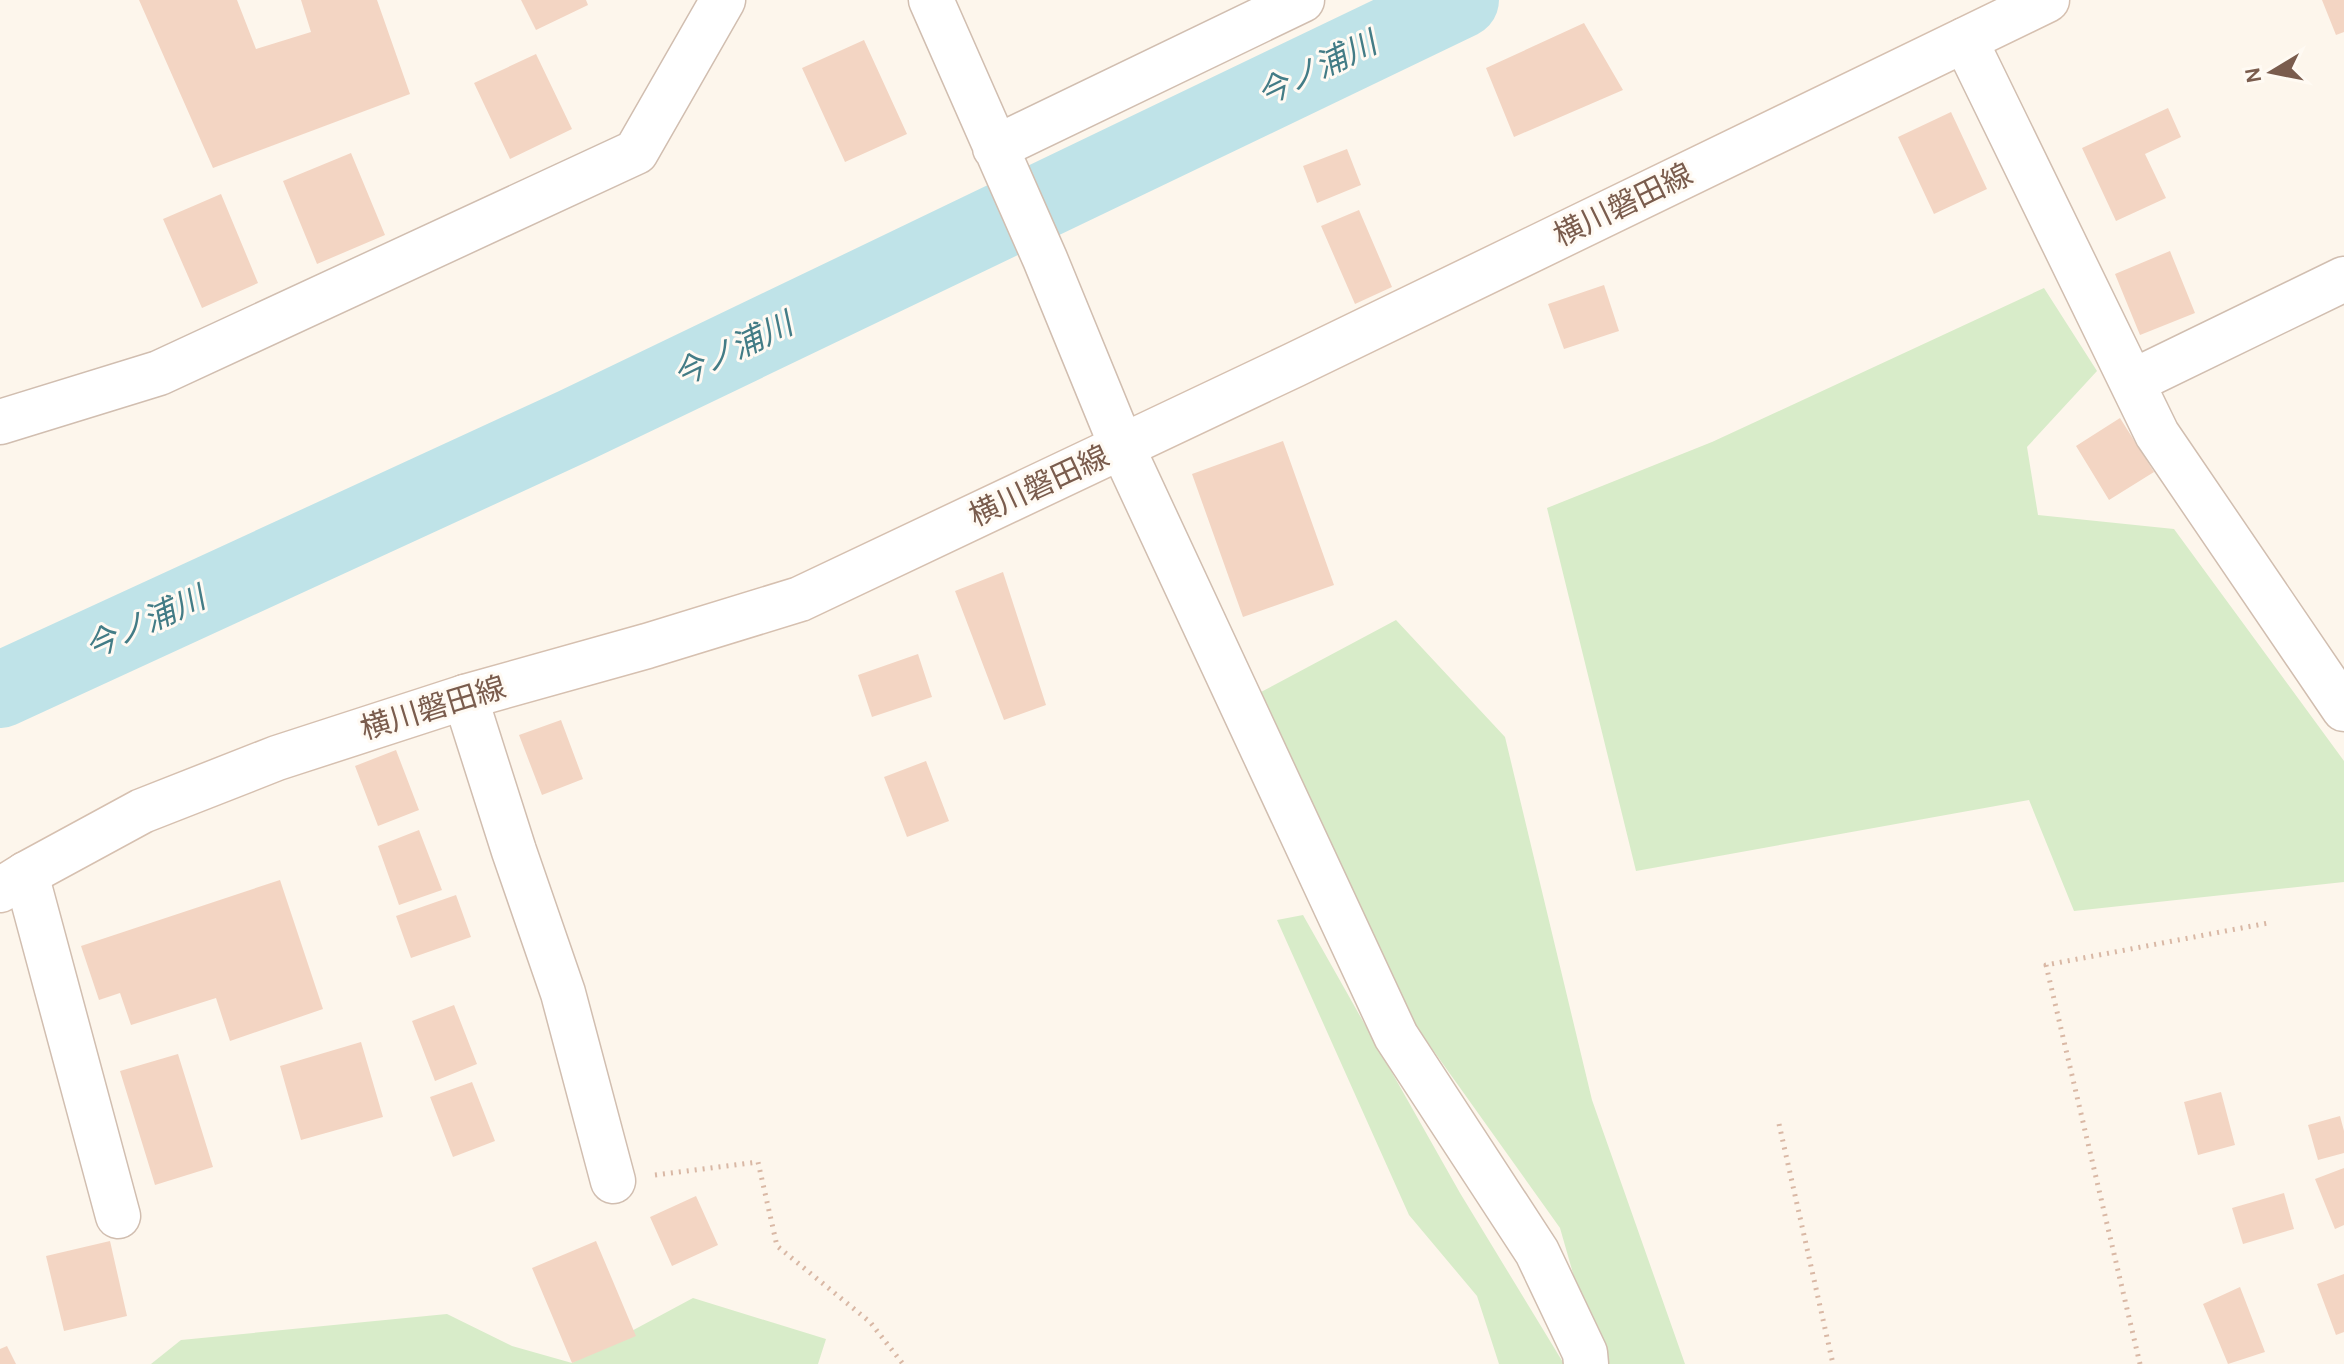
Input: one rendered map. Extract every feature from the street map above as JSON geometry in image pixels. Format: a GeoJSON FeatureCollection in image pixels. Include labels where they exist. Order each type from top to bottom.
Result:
{"type":"FeatureCollection","features":[{"type":"Feature","properties":{"kind":"street"},"geometry":{"type":"LineString","coordinates":[[0,422],[159,373],[636,152],[723,0]]}},
{"type":"Feature","properties":{"kind":"street"},"geometry":{"type":"LineString","coordinates":[[931,0],[1045,259],[1122,447],[1396,1036],[1537,1252],[1585,1353],[1586,1364]]}},
{"type":"Feature","properties":{"kind":"street"},"geometry":{"type":"LineString","coordinates":[[997,151],[1302,0]]}},
{"type":"Feature","properties":{"kind":"street","name":"横川磐田線"},"geometry":{"type":"LineString","coordinates":[[13,882],[142,811],[277,758],[465,697],[800,599],[1122,447],[2047,0]]}},
{"type":"Feature","properties":{"kind":"street"},"geometry":{"type":"LineString","coordinates":[[1965,40],[2157,434],[2344,709]]}},
{"type":"Feature","properties":{"kind":"street"},"geometry":{"type":"LineString","coordinates":[[2132,382],[2344,279]]}},
{"type":"Feature","properties":{"kind":"street"},"geometry":{"type":"LineString","coordinates":[[465,697],[563,993],[613,1181]]}},
{"type":"Feature","properties":{"kind":"street"},"geometry":{"type":"LineString","coordinates":[[13,882],[118,1216]]}},
{"type":"Feature","properties":{"kind":"path"},"geometry":{"type":"LineString","coordinates":[[2140,1364],[2046,965],[2268,923]]}},
{"type":"Feature","properties":{"kind":"path"},"geometry":{"type":"LineString","coordinates":[[1779,1124],[1833,1364]]}},
{"type":"Feature","properties":{"kind":"path"},"geometry":{"type":"LineString","coordinates":[[613,1181],[758,1162],[777,1246],[870,1322],[903,1364]]}},
{"type":"Feature","properties":{"kind":"green space"},"geometry":{"type":"Polygon","coordinates":[[[2044,288],[2097,371],[2027,447],[2038,515],[2174,529],[2344,761],[2344,882],[2074,911],[2029,800],[1636,871],[1547,508],[1712,442],[2044,288]]]}},
{"type":"Feature","properties":{"kind":"green space"},"geometry":{"type":"Polygon","coordinates":[[[1396,620],[1505,737],[1592,1100],[1685,1364],[1599,1364],[1560,1228],[1413,1022],[1261,692],[1396,620]]]}},
{"type":"Feature","properties":{"kind":"green space"},"geometry":{"type":"Polygon","coordinates":[[[1303,915],[1460,1193],[1564,1364],[1499,1364],[1477,1296],[1409,1215],[1277,920],[1303,915]]]}},
{"type":"Feature","properties":{"kind":"green space"},"geometry":{"type":"Polygon","coordinates":[[[693,1298],[826,1339],[818,1364],[151,1364],[181,1340],[447,1314],[512,1346],[572,1363],[693,1298]]]}},
{"type":"Feature","properties":{"kind":"building"},"geometry":{"type":"Polygon","coordinates":[[[139,0],[237,0],[256,49],[311,32],[301,0],[377,0],[410,94],[213,168],[139,0]]]}},
{"type":"Feature","properties":{"kind":"building"},"geometry":{"type":"Polygon","coordinates":[[[521,0],[586,0],[588,5],[536,30],[521,0]]]}},
{"type":"Feature","properties":{"kind":"building"},"geometry":{"type":"Polygon","coordinates":[[[2322,0],[2344,0],[2344,32],[2336,35],[2322,0]]]}},
{"type":"Feature","properties":{"kind":"building"},"geometry":{"type":"Polygon","coordinates":[[[1584,23],[1623,90],[1514,137],[1486,68],[1584,23]]]}},
{"type":"Feature","properties":{"kind":"building"},"geometry":{"type":"Polygon","coordinates":[[[864,40],[907,134],[845,162],[802,68],[864,40]]]}},
{"type":"Feature","properties":{"kind":"building"},"geometry":{"type":"Polygon","coordinates":[[[536,54],[572,129],[510,159],[474,83],[536,54]]]}},
{"type":"Feature","properties":{"kind":"building"},"geometry":{"type":"Polygon","coordinates":[[[2168,108],[2181,137],[2145,154],[2166,198],[2116,221],[2082,148],[2168,108]]]}},
{"type":"Feature","properties":{"kind":"building"},"geometry":{"type":"Polygon","coordinates":[[[1951,112],[1987,189],[1934,214],[1898,137],[1951,112]]]}},
{"type":"Feature","properties":{"kind":"building"},"geometry":{"type":"Polygon","coordinates":[[[1347,149],[1361,185],[1317,203],[1303,166],[1347,149]]]}},
{"type":"Feature","properties":{"kind":"building"},"geometry":{"type":"Polygon","coordinates":[[[351,153],[385,235],[317,264],[283,181],[351,153]]]}},
{"type":"Feature","properties":{"kind":"building"},"geometry":{"type":"Polygon","coordinates":[[[221,194],[258,283],[202,308],[163,219],[221,194]]]}},
{"type":"Feature","properties":{"kind":"building"},"geometry":{"type":"Polygon","coordinates":[[[1359,210],[1392,287],[1355,304],[1321,226],[1359,210]]]}},
{"type":"Feature","properties":{"kind":"building"},"geometry":{"type":"Polygon","coordinates":[[[2170,251],[2195,313],[2140,335],[2115,274],[2170,251]]]}},
{"type":"Feature","properties":{"kind":"building"},"geometry":{"type":"Polygon","coordinates":[[[1604,285],[1619,331],[1564,349],[1548,304],[1604,285]]]}},
{"type":"Feature","properties":{"kind":"building"},"geometry":{"type":"Polygon","coordinates":[[[2120,418],[2154,472],[2109,500],[2076,446],[2120,418]]]}},
{"type":"Feature","properties":{"kind":"building"},"geometry":{"type":"Polygon","coordinates":[[[1283,441],[1334,585],[1243,617],[1192,474],[1283,441]]]}},
{"type":"Feature","properties":{"kind":"building"},"geometry":{"type":"Polygon","coordinates":[[[1003,572],[1046,705],[1004,720],[955,591],[1003,572]]]}},
{"type":"Feature","properties":{"kind":"building"},"geometry":{"type":"Polygon","coordinates":[[[918,654],[932,697],[872,717],[858,675],[918,654]]]}},
{"type":"Feature","properties":{"kind":"building"},"geometry":{"type":"Polygon","coordinates":[[[561,720],[583,779],[542,795],[519,735],[561,720]]]}},
{"type":"Feature","properties":{"kind":"building"},"geometry":{"type":"Polygon","coordinates":[[[396,750],[419,810],[378,826],[355,766],[396,750]]]}},
{"type":"Feature","properties":{"kind":"building"},"geometry":{"type":"Polygon","coordinates":[[[926,761],[949,821],[907,837],[884,777],[926,761]]]}},
{"type":"Feature","properties":{"kind":"building"},"geometry":{"type":"Polygon","coordinates":[[[419,830],[442,890],[399,905],[378,846],[419,830]]]}},
{"type":"Feature","properties":{"kind":"building"},"geometry":{"type":"Polygon","coordinates":[[[280,880],[323,1009],[230,1041],[216,998],[131,1025],[120,993],[99,1000],[81,946],[280,880]]]}},
{"type":"Feature","properties":{"kind":"building"},"geometry":{"type":"Polygon","coordinates":[[[456,895],[471,937],[411,958],[396,916],[456,895]]]}},
{"type":"Feature","properties":{"kind":"building"},"geometry":{"type":"Polygon","coordinates":[[[454,1005],[477,1064],[435,1081],[412,1021],[454,1005]]]}},
{"type":"Feature","properties":{"kind":"building"},"geometry":{"type":"Polygon","coordinates":[[[361,1042],[383,1117],[301,1140],[280,1066],[361,1042]]]}},
{"type":"Feature","properties":{"kind":"building"},"geometry":{"type":"Polygon","coordinates":[[[178,1054],[213,1167],[155,1185],[120,1071],[178,1054]]]}},
{"type":"Feature","properties":{"kind":"building"},"geometry":{"type":"Polygon","coordinates":[[[472,1082],[495,1141],[453,1157],[430,1097],[472,1082]]]}},
{"type":"Feature","properties":{"kind":"building"},"geometry":{"type":"Polygon","coordinates":[[[2221,1092],[2235,1145],[2198,1155],[2184,1102],[2221,1092]]]}},
{"type":"Feature","properties":{"kind":"building"},"geometry":{"type":"Polygon","coordinates":[[[2340,1116],[2344,1153],[2318,1160],[2308,1125],[2340,1116]]]}},
{"type":"Feature","properties":{"kind":"building"},"geometry":{"type":"Polygon","coordinates":[[[2344,1168],[2344,1225],[2335,1229],[2315,1179],[2344,1168]]]}},
{"type":"Feature","properties":{"kind":"building"},"geometry":{"type":"Polygon","coordinates":[[[2284,1193],[2294,1229],[2243,1244],[2232,1208],[2284,1193]]]}},
{"type":"Feature","properties":{"kind":"building"},"geometry":{"type":"Polygon","coordinates":[[[696,1196],[718,1245],[672,1266],[650,1217],[696,1196]]]}},
{"type":"Feature","properties":{"kind":"building"},"geometry":{"type":"Polygon","coordinates":[[[110,1241],[127,1316],[64,1331],[46,1256],[110,1241]]]}},
{"type":"Feature","properties":{"kind":"building"},"geometry":{"type":"Polygon","coordinates":[[[596,1241],[636,1336],[572,1363],[532,1268],[596,1241]]]}},
{"type":"Feature","properties":{"kind":"building"},"geometry":{"type":"Polygon","coordinates":[[[2344,1274],[2344,1332],[2336,1335],[2317,1284],[2344,1274]]]}},
{"type":"Feature","properties":{"kind":"building"},"geometry":{"type":"Polygon","coordinates":[[[2240,1287],[2265,1352],[2228,1364],[2203,1304],[2240,1287]]]}},
{"type":"Feature","properties":{"kind":"building"},"geometry":{"type":"Polygon","coordinates":[[[7,1346],[16,1364],[0,1364],[0,1349],[7,1346]]]}},
{"type":"Feature","properties":{"kind":"waterway","name":"今ノ浦川"},"geometry":{"type":"LineString","coordinates":[[0,690],[574,426],[1461,0]]}}]}
